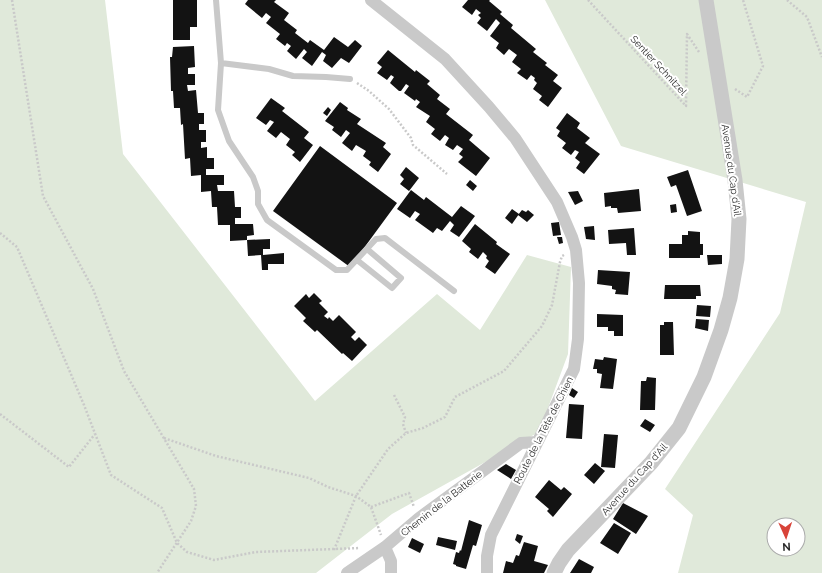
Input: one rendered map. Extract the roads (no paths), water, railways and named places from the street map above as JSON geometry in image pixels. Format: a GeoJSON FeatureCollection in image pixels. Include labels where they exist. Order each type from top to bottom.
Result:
{"type":"FeatureCollection","features":[{"type":"Feature","properties":{"kind":"street","name":"Route de la Tête de Chien"},"geometry":{"type":"LineString","coordinates":[[371,0],[445,59],[515,138],[557,202],[576,250],[579,283],[578,339],[574,369],[491,535],[487,556],[487,573]]}},
{"type":"Feature","properties":{"kind":"street","name":"Avenue du Cap d'Ail"},"geometry":{"type":"LineString","coordinates":[[554,573],[568,550],[651,463],[679,428],[704,377],[721,330],[730,298],[737,259],[739,219],[735,180],[706,0]]}},
{"type":"Feature","properties":{"kind":"street","name":"Chemin de la Batterie"},"geometry":{"type":"LineString","coordinates":[[347,573],[386,547],[419,518],[521,442],[537,442]]}},
{"type":"Feature","properties":{"kind":"street"},"geometry":{"type":"LineString","coordinates":[[386,547],[391,562],[392,573]]}},
{"type":"Feature","properties":{"kind":"lane"},"geometry":{"type":"LineString","coordinates":[[216,0],[221,63],[218,110],[229,141],[253,177],[258,191],[258,204],[267,220],[336,270],[347,270],[376,239],[385,238],[454,291]]}},
{"type":"Feature","properties":{"kind":"lane"},"geometry":{"type":"LineString","coordinates":[[221,63],[270,69],[293,76],[350,79]]}},
{"type":"Feature","properties":{"kind":"lane"},"geometry":{"type":"LineString","coordinates":[[357,260],[392,288],[401,278],[367,249]]}}]}
